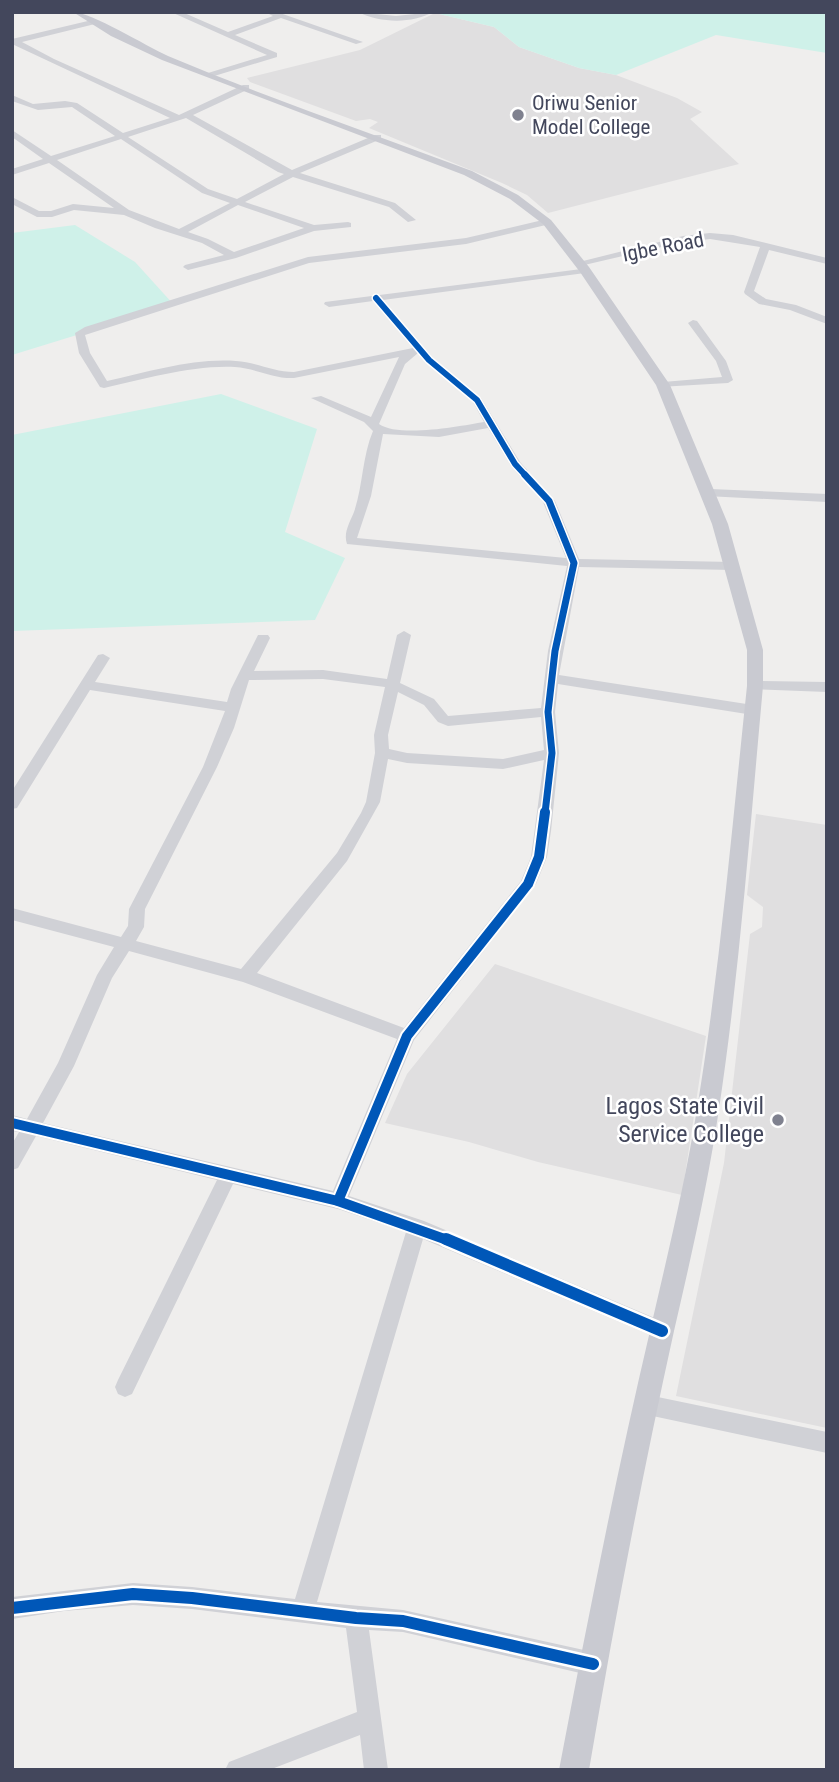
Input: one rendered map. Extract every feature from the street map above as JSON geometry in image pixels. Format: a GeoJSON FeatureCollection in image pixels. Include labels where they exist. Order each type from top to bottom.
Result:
{"type":"FeatureCollection","features":[{"type":"Feature","properties":{"kind":"main road"},"geometry":{"type":"LineString","coordinates":[[85,17],[135,45],[378,137],[489,183],[547,222],[583,266],[663,385],[709,493],[733,566],[755,650],[755,686],[733,909],[708,1108],[679,1262],[662,1331],[593,1664],[574,1770]]}},
{"type":"Feature","properties":{"kind":"street"},"geometry":{"type":"LineString","coordinates":[[175,12],[274,55],[211,75]]}},
{"type":"Feature","properties":{"kind":"street"},"geometry":{"type":"LineString","coordinates":[[269,12],[359,42]]}},
{"type":"Feature","properties":{"kind":"street"},"geometry":{"type":"LineString","coordinates":[[362,12],[375,17],[408,19],[429,12]]}},
{"type":"Feature","properties":{"kind":"street"},"geometry":{"type":"LineString","coordinates":[[228,35],[280,16]]}},
{"type":"Feature","properties":{"kind":"street"},"geometry":{"type":"LineString","coordinates":[[13,41],[85,17]]}},
{"type":"Feature","properties":{"kind":"street"},"geometry":{"type":"LineString","coordinates":[[13,41],[47,61],[144,105],[183,117],[254,157],[291,174],[392,205],[411,219]]}},
{"type":"Feature","properties":{"kind":"street"},"geometry":{"type":"LineString","coordinates":[[12,172],[183,117],[246,87]]}},
{"type":"Feature","properties":{"kind":"street"},"geometry":{"type":"LineString","coordinates":[[12,97],[31,108],[67,104],[74,106],[195,186],[236,203],[313,228]]}},
{"type":"Feature","properties":{"kind":"street"},"geometry":{"type":"LineString","coordinates":[[12,133],[126,212],[205,241],[233,256]]}},
{"type":"Feature","properties":{"kind":"street"},"geometry":{"type":"LineString","coordinates":[[179,233],[291,174],[378,137]]}},
{"type":"Feature","properties":{"kind":"street"},"geometry":{"type":"LineString","coordinates":[[12,200],[37,214],[52,214],[73,207],[126,212]]}},
{"type":"Feature","properties":{"kind":"street"},"geometry":{"type":"LineString","coordinates":[[415,351],[294,375],[281,375],[260,368],[233,364],[190,368],[104,385],[79,337],[80,333],[89,329],[308,260],[466,241],[547,222]]}},
{"type":"Feature","properties":{"kind":"street"},"geometry":{"type":"LineString","coordinates":[[188,267],[233,256],[313,228],[348,225]]}},
{"type":"Feature","properties":{"kind":"street","name":"Igbe Road"},"geometry":{"type":"LineString","coordinates":[[329,304],[583,266],[695,237],[733,238],[827,261]]}},
{"type":"Feature","properties":{"kind":"street"},"geometry":{"type":"LineString","coordinates":[[765,246],[749,292],[763,302],[792,307],[827,321]]}},
{"type":"Feature","properties":{"kind":"street"},"geometry":{"type":"LineString","coordinates":[[338,1201],[407,1036],[528,884],[539,857],[552,753],[548,712],[555,651],[574,563],[549,501],[515,464],[477,400],[415,351],[376,298]]}},
{"type":"Feature","properties":{"kind":"street"},"geometry":{"type":"LineString","coordinates":[[663,385],[728,380],[721,362],[692,323]]}},
{"type":"Feature","properties":{"kind":"street"},"geometry":{"type":"LineString","coordinates":[[415,351],[400,363],[376,428],[370,472],[351,541],[574,563],[733,566]]}},
{"type":"Feature","properties":{"kind":"street"},"geometry":{"type":"LineString","coordinates":[[317,398],[368,419],[376,428],[421,435],[491,424]]}},
{"type":"Feature","properties":{"kind":"street"},"geometry":{"type":"LineString","coordinates":[[709,493],[827,498]]}},
{"type":"Feature","properties":{"kind":"street"},"geometry":{"type":"LineString","coordinates":[[246,976],[360,830],[373,802],[382,753],[381,735],[404,635]]}},
{"type":"Feature","properties":{"kind":"street"},"geometry":{"type":"LineString","coordinates":[[12,1162],[65,1066],[105,975],[136,927],[137,909],[160,860],[211,768],[245,676],[263,638]]}},
{"type":"Feature","properties":{"kind":"street"},"geometry":{"type":"LineString","coordinates":[[13,802],[103,658]]}},
{"type":"Feature","properties":{"kind":"street"},"geometry":{"type":"LineString","coordinates":[[245,676],[349,675],[392,684],[436,707],[443,719],[449,720],[548,712]]}},
{"type":"Feature","properties":{"kind":"street"},"geometry":{"type":"LineString","coordinates":[[553,680],[753,710]]}},
{"type":"Feature","properties":{"kind":"street"},"geometry":{"type":"LineString","coordinates":[[86,685],[233,708]]}},
{"type":"Feature","properties":{"kind":"street"},"geometry":{"type":"LineString","coordinates":[[755,686],[827,687]]}},
{"type":"Feature","properties":{"kind":"street"},"geometry":{"type":"LineString","coordinates":[[382,753],[407,758],[503,764],[552,753]]}},
{"type":"Feature","properties":{"kind":"street"},"geometry":{"type":"LineString","coordinates":[[12,914],[246,976],[407,1036]]}},
{"type":"Feature","properties":{"kind":"street"},"geometry":{"type":"LineString","coordinates":[[12,1123],[338,1201],[417,1227],[662,1331]]}},
{"type":"Feature","properties":{"kind":"street"},"geometry":{"type":"LineString","coordinates":[[125,1387],[228,1176]]}},
{"type":"Feature","properties":{"kind":"street"},"geometry":{"type":"LineString","coordinates":[[303,1610],[417,1227]]}},
{"type":"Feature","properties":{"kind":"street"},"geometry":{"type":"LineString","coordinates":[[648,1405],[827,1443]]}},
{"type":"Feature","properties":{"kind":"street"},"geometry":{"type":"LineString","coordinates":[[12,1608],[133,1594],[192,1598],[356,1618],[403,1621],[593,1664]]}},
{"type":"Feature","properties":{"kind":"street"},"geometry":{"type":"LineString","coordinates":[[356,1618],[376,1770]]}},
{"type":"Feature","properties":{"kind":"street"},"geometry":{"type":"LineString","coordinates":[[237,1770],[272,1764],[370,1719]]}},
{"type":"Feature","properties":{"kind":"shaded area","name":"Oriwu Senior Model College"},"geometry":{"type":"Polygon","coordinates":[[[435,13],[494,27],[519,47],[579,68],[616,75],[677,98],[702,112],[690,119],[739,164],[548,213],[527,195],[502,183],[369,128],[378,122],[370,119],[356,121],[250,82],[247,78],[360,50],[435,13]]]}},
{"type":"Feature","properties":{"kind":"shaded area","name":"Lagos State Civil Service College"},"geometry":{"type":"Polygon","coordinates":[[[756,814],[827,825],[827,1428],[676,1396],[724,1163],[750,934],[762,927],[763,907],[747,895],[756,814]]]}},
{"type":"Feature","properties":{"kind":"shaded area"},"geometry":{"type":"Polygon","coordinates":[[[495,964],[706,1036],[682,1195],[385,1123],[407,1074],[495,964]]]}},
{"type":"Feature","properties":{"kind":"green space"},"geometry":{"type":"Polygon","coordinates":[[[827,12],[827,53],[716,35],[616,75],[579,68],[519,47],[494,27],[435,13],[827,12]]]}},
{"type":"Feature","properties":{"kind":"green space"},"geometry":{"type":"Polygon","coordinates":[[[75,225],[135,262],[174,305],[12,355],[12,233],[75,225]]]}},
{"type":"Feature","properties":{"kind":"green space"},"geometry":{"type":"Polygon","coordinates":[[[221,394],[317,429],[285,532],[345,558],[315,620],[12,631],[12,435],[221,394]]]}},
{"type":"Feature","properties":{"kind":"cycle path"},"geometry":{"type":"LineString","coordinates":[[338,1201],[407,1036],[528,884],[539,857],[552,753],[548,712],[555,651],[574,563],[549,501],[515,464],[477,400],[429,360],[376,298]]}},
{"type":"Feature","properties":{"kind":"cycle path"},"geometry":{"type":"LineString","coordinates":[[12,1123],[338,1201],[417,1227],[662,1331]]}},
{"type":"Feature","properties":{"kind":"cycle path"},"geometry":{"type":"LineString","coordinates":[[12,1608],[133,1594],[192,1598],[356,1618],[403,1621],[593,1664]]}},
{"type":"Feature","properties":{"kind":"place","name":"Oriwu Senior Model College"},"geometry":{"type":"Point","coordinates":[518,115]}},
{"type":"Feature","properties":{"kind":"place","name":"Lagos State Civil Service College"},"geometry":{"type":"Point","coordinates":[778,1120]}}]}
